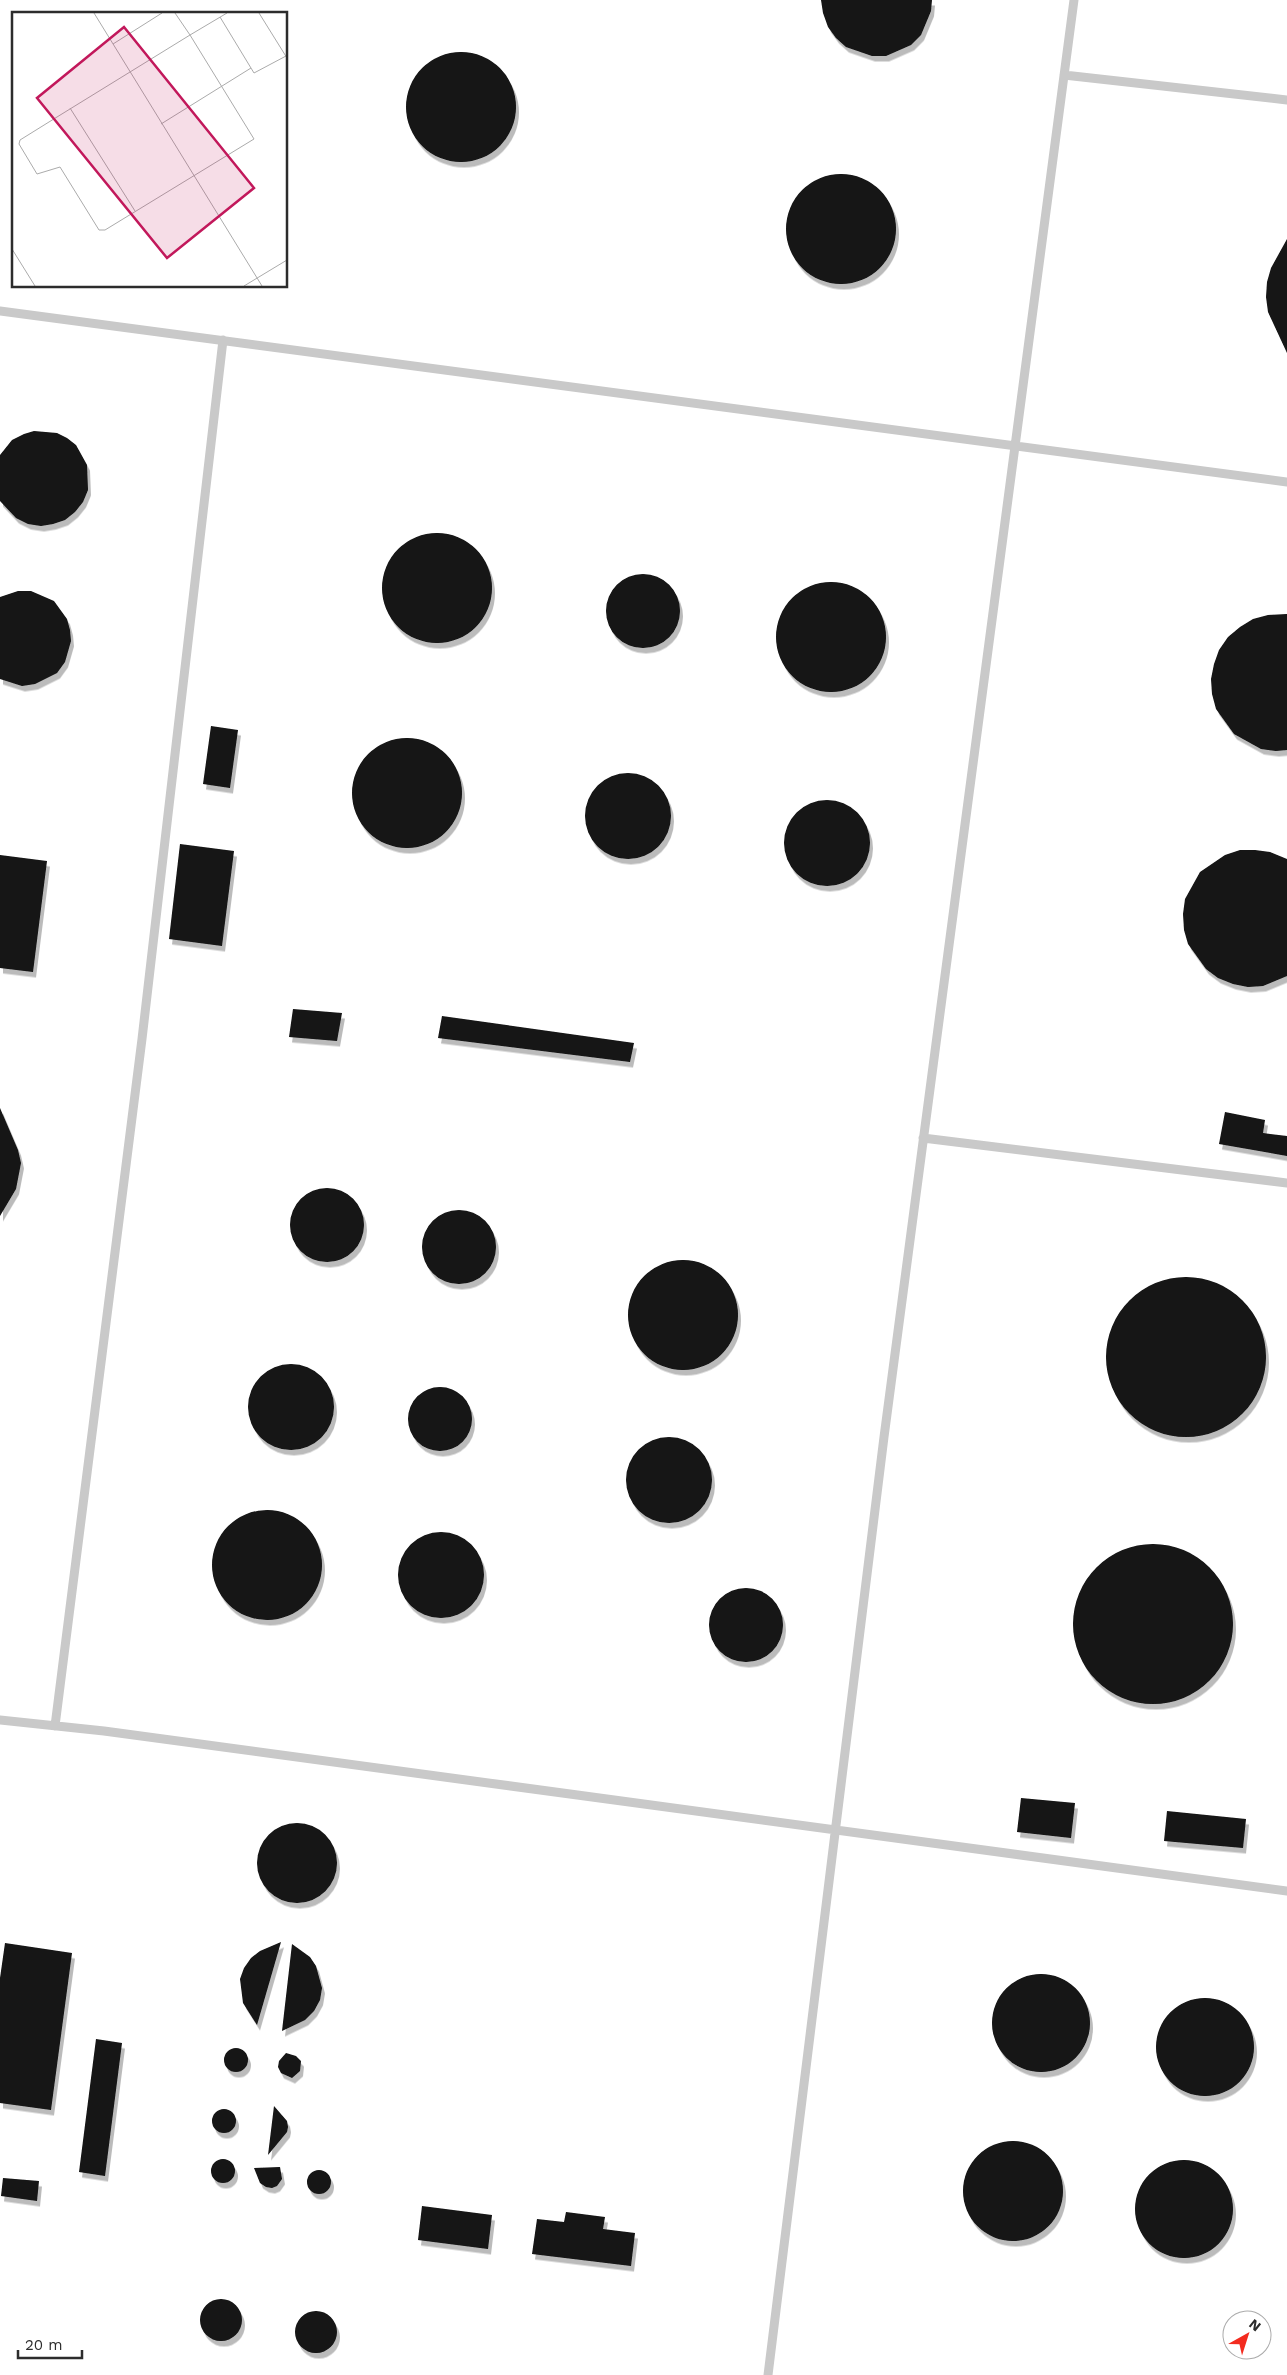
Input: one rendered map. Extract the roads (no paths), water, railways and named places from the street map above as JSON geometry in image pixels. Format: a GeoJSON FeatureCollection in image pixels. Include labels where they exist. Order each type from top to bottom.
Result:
{"type":"FeatureCollection","features":[{"type":"Feature","properties":{"kind":"lane"},"geometry":{"type":"LineString","coordinates":[[768,2375],[923,1138],[1074,0]]}},
{"type":"Feature","properties":{"kind":"lane"},"geometry":{"type":"LineString","coordinates":[[1064,75],[1287,100]]}},
{"type":"Feature","properties":{"kind":"lane"},"geometry":{"type":"LineString","coordinates":[[0,311],[1287,482]]}},
{"type":"Feature","properties":{"kind":"lane"},"geometry":{"type":"LineString","coordinates":[[55,1726],[143,1029],[223,340]]}},
{"type":"Feature","properties":{"kind":"lane"},"geometry":{"type":"LineString","coordinates":[[923,1138],[1287,1183]]}},
{"type":"Feature","properties":{"kind":"lane"},"geometry":{"type":"LineString","coordinates":[[0,1720],[1287,1891]]}}]}
